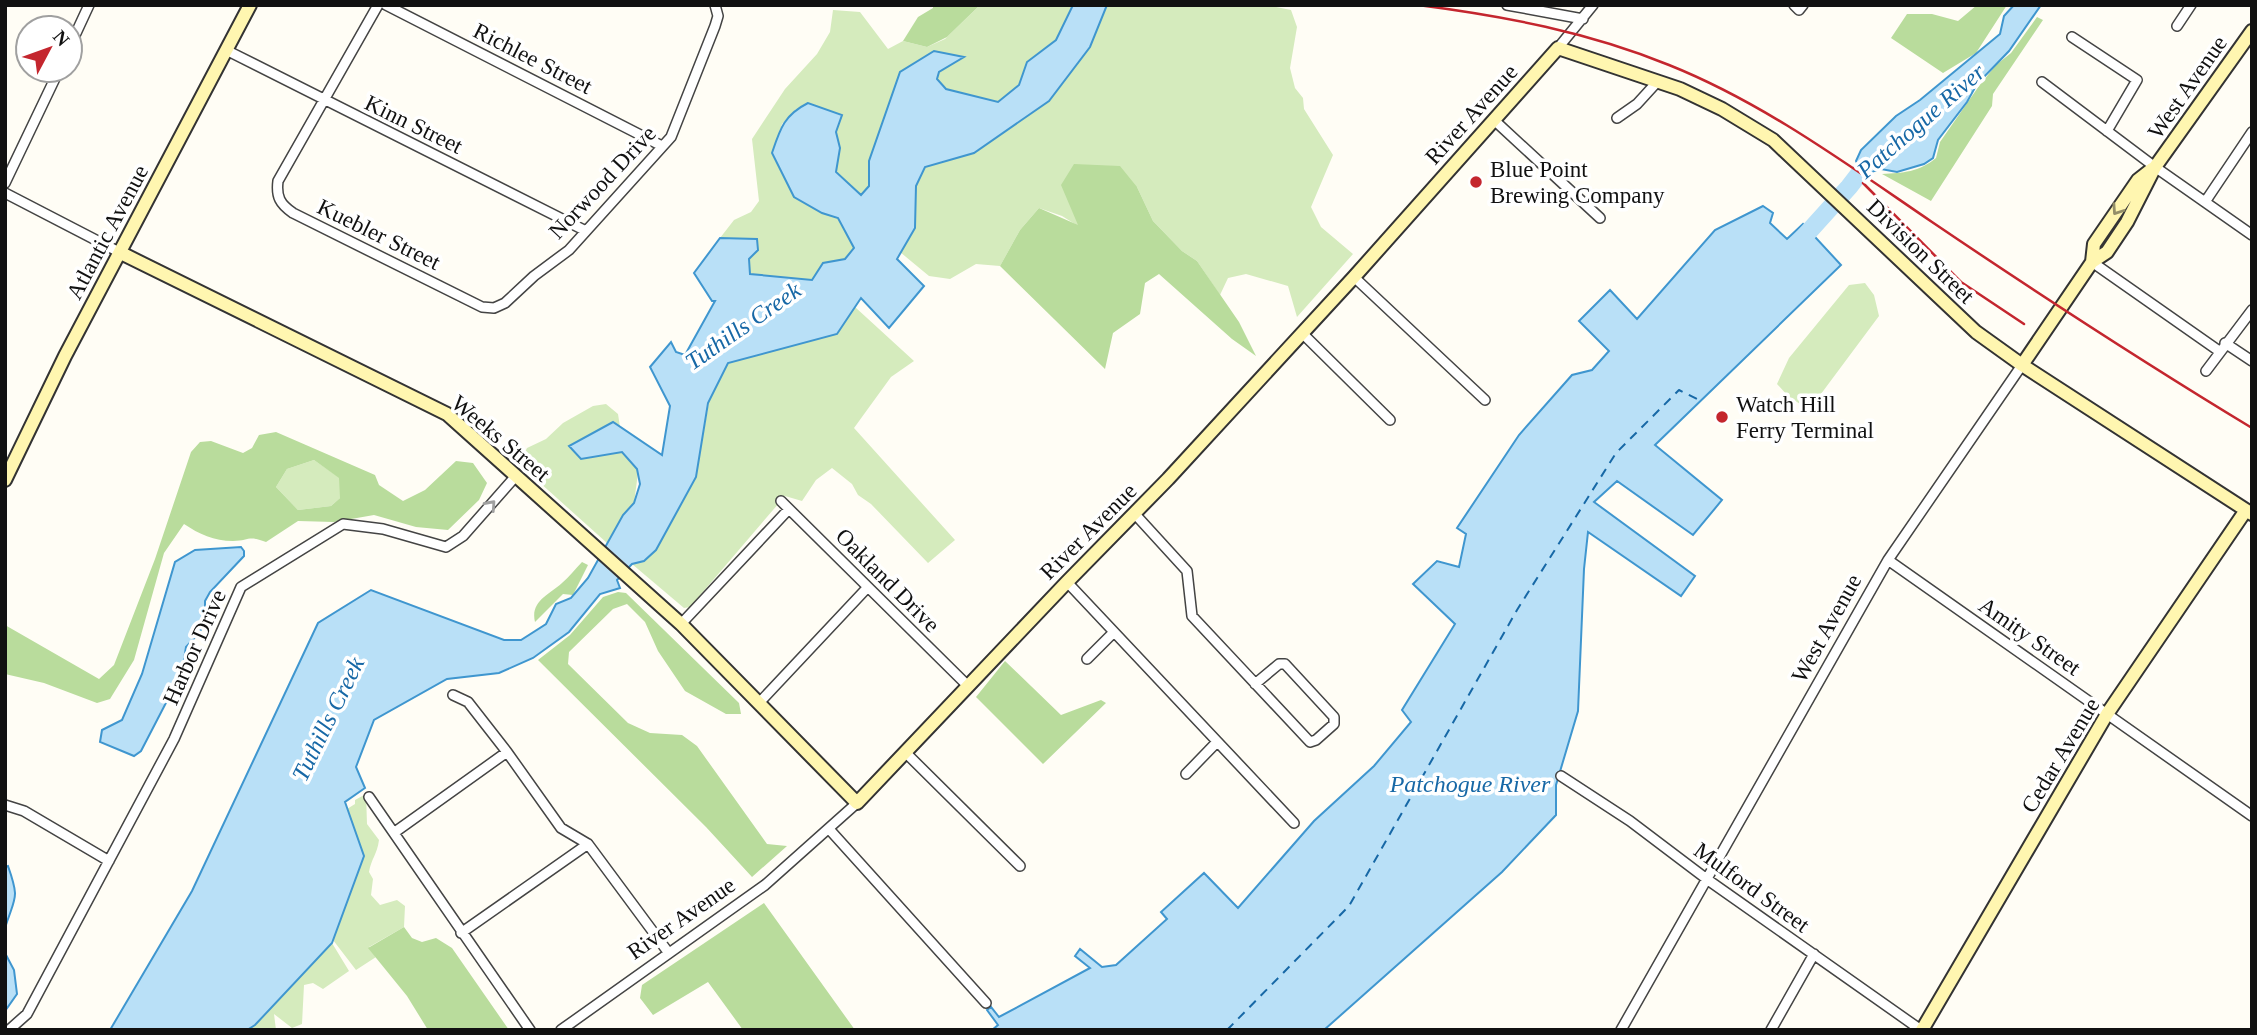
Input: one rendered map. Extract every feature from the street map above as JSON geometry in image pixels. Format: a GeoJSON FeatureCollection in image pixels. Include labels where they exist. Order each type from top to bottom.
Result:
{"type":"FeatureCollection","features":[{"type":"Feature","properties":{"kind":"main road","name":"Atlantic Avenue"},"geometry":{"type":"LineString","coordinates":[[5,480],[9,460],[250,5]]}},
{"type":"Feature","properties":{"kind":"main road","name":"West Avenue"},"geometry":{"type":"LineString","coordinates":[[2022,365],[2092,262],[2107,252],[2127,222],[2155,167],[2252,31]]}},
{"type":"Feature","properties":{"kind":"main road","name":"Division Street"},"geometry":{"type":"LineString","coordinates":[[1558,47],[1658,81],[1722,109],[1773,140],[1976,332],[2022,365],[2249,512]]}},
{"type":"Feature","properties":{"kind":"main road","name":"River Avenue"},"geometry":{"type":"LineString","coordinates":[[857,803],[1303,334],[1558,47]]}},
{"type":"Feature","properties":{"kind":"main road","name":"Weeks Street"},"geometry":{"type":"LineString","coordinates":[[121,253],[447,414],[681,624],[857,803]]}},
{"type":"Feature","properties":{"kind":"main road","name":"Cedar Avenue"},"geometry":{"type":"LineString","coordinates":[[1921,1030],[2107,714],[2249,512]]}},
{"type":"Feature","properties":{"kind":"street"},"geometry":{"type":"LineString","coordinates":[[325,101],[378,5]]}},
{"type":"Feature","properties":{"kind":"street","name":"Richlee Street"},"geometry":{"type":"LineString","coordinates":[[386,5],[662,146]]}},
{"type":"Feature","properties":{"kind":"street","name":"Norwood Drive"},"geometry":{"type":"LineString","coordinates":[[482,307],[494,309],[505,303],[534,276],[569,250],[671,137],[715,26],[718,16],[715,5]]}},
{"type":"Feature","properties":{"kind":"street"},"geometry":{"type":"LineString","coordinates":[[1507,5],[1583,19]]}},
{"type":"Feature","properties":{"kind":"street","name":"River Avenue"},"geometry":{"type":"LineString","coordinates":[[1558,47],[1593,5]]}},
{"type":"Feature","properties":{"kind":"street"},"geometry":{"type":"LineString","coordinates":[[1794,5],[1799,10],[1803,5]]}},
{"type":"Feature","properties":{"kind":"street"},"geometry":{"type":"LineString","coordinates":[[2177,26],[2191,5]]}},
{"type":"Feature","properties":{"kind":"street"},"geometry":{"type":"LineString","coordinates":[[2072,37],[2137,80],[2106,131]]}},
{"type":"Feature","properties":{"kind":"street","name":"Kinn Street"},"geometry":{"type":"LineString","coordinates":[[226,50],[586,231]]}},
{"type":"Feature","properties":{"kind":"street"},"geometry":{"type":"LineString","coordinates":[[1617,118],[1637,104],[1658,81]]}},
{"type":"Feature","properties":{"kind":"street"},"geometry":{"type":"LineString","coordinates":[[2042,82],[2155,167],[2251,232]]}},
{"type":"Feature","properties":{"kind":"street"},"geometry":{"type":"LineString","coordinates":[[5,183],[52,84]]}},
{"type":"Feature","properties":{"kind":"street","name":"Kuebler Street"},"geometry":{"type":"LineString","coordinates":[[325,101],[278,181],[277,193],[282,205],[293,213],[482,307]]}},
{"type":"Feature","properties":{"kind":"street"},"geometry":{"type":"LineString","coordinates":[[1494,120],[1600,218]]}},
{"type":"Feature","properties":{"kind":"street"},"geometry":{"type":"LineString","coordinates":[[2204,202],[2252,132]]}},
{"type":"Feature","properties":{"kind":"street","name":"Weeks Street"},"geometry":{"type":"LineString","coordinates":[[5,193],[121,253]]}},
{"type":"Feature","properties":{"kind":"street"},"geometry":{"type":"LineString","coordinates":[[2092,262],[2222,347],[2252,361]]}},
{"type":"Feature","properties":{"kind":"street"},"geometry":{"type":"LineString","coordinates":[[1354,277],[1485,400]]}},
{"type":"Feature","properties":{"kind":"street"},"geometry":{"type":"LineString","coordinates":[[2206,371],[2252,310]]}},
{"type":"Feature","properties":{"kind":"street"},"geometry":{"type":"LineString","coordinates":[[1303,334],[1390,420]]}},
{"type":"Feature","properties":{"kind":"street","name":"West Avenue"},"geometry":{"type":"LineString","coordinates":[[1621,1030],[1888,560],[2022,365]]}},
{"type":"Feature","properties":{"kind":"street","name":"Harbor Drive"},"geometry":{"type":"LineString","coordinates":[[9,1030],[27,1014],[174,738],[241,587],[343,524],[383,529],[446,547],[466,533],[515,477]]}},
{"type":"Feature","properties":{"kind":"street","name":"Oakland Drive"},"geometry":{"type":"LineString","coordinates":[[781,501],[968,686]]}},
{"type":"Feature","properties":{"kind":"street"},"geometry":{"type":"LineString","coordinates":[[681,624],[789,509]]}},
{"type":"Feature","properties":{"kind":"street"},"geometry":{"type":"LineString","coordinates":[[1134,513],[1187,571],[1192,616],[1255,684],[1310,742],[1334,724],[1334,717],[1285,664],[1279,664],[1255,684]]}},
{"type":"Feature","properties":{"kind":"street","name":"Amity Street"},"geometry":{"type":"LineString","coordinates":[[1888,560],[2252,816]]}},
{"type":"Feature","properties":{"kind":"street"},"geometry":{"type":"LineString","coordinates":[[1067,582],[1294,823]]}},
{"type":"Feature","properties":{"kind":"street"},"geometry":{"type":"LineString","coordinates":[[759,703],[867,588]]}},
{"type":"Feature","properties":{"kind":"street"},"geometry":{"type":"LineString","coordinates":[[1087,659],[1114,632]]}},
{"type":"Feature","properties":{"kind":"street"},"geometry":{"type":"LineString","coordinates":[[453,695],[468,702],[508,752],[561,828],[589,844],[668,952]]}},
{"type":"Feature","properties":{"kind":"street"},"geometry":{"type":"LineString","coordinates":[[1186,774],[1217,743]]}},
{"type":"Feature","properties":{"kind":"street"},"geometry":{"type":"LineString","coordinates":[[394,832],[508,752]]}},
{"type":"Feature","properties":{"kind":"street"},"geometry":{"type":"LineString","coordinates":[[906,753],[1020,866]]}},
{"type":"Feature","properties":{"kind":"street","name":"Mulford Street"},"geometry":{"type":"LineString","coordinates":[[1561,776],[1630,821],[1707,880],[1921,1030]]}},
{"type":"Feature","properties":{"kind":"street"},"geometry":{"type":"LineString","coordinates":[[369,797],[530,1030]]}},
{"type":"Feature","properties":{"kind":"street","name":"River Avenue"},"geometry":{"type":"LineString","coordinates":[[561,1030],[765,885],[857,803]]}},
{"type":"Feature","properties":{"kind":"street"},"geometry":{"type":"LineString","coordinates":[[5,805],[24,811],[109,861]]}},
{"type":"Feature","properties":{"kind":"street"},"geometry":{"type":"LineString","coordinates":[[830,829],[986,1003]]}},
{"type":"Feature","properties":{"kind":"street"},"geometry":{"type":"LineString","coordinates":[[461,933],[589,844]]}},
{"type":"Feature","properties":{"kind":"street"},"geometry":{"type":"LineString","coordinates":[[1771,1030],[1814,954]]}},
{"type":"Feature","properties":{"kind":"green space"},"geometry":{"type":"Polygon","coordinates":[[[933,5],[980,5],[947,37],[927,47],[903,41],[918,17],[933,8],[933,5]]]}},
{"type":"Feature","properties":{"kind":"green space"},"geometry":{"type":"Polygon","coordinates":[[[1073,5],[1056,40],[1027,62],[1019,85],[998,102],[946,89],[937,79],[939,72],[963,57],[934,51],[869,161],[869,186],[861,195],[836,172],[840,148],[836,132],[796,109],[782,124],[772,154],[794,197],[822,213],[839,218],[855,248],[845,259],[823,264],[812,280],[750,274],[749,259],[757,239],[720,238],[734,220],[751,212],[759,201],[752,139],[785,89],[817,54],[830,32],[833,10],[860,12],[888,49],[903,41],[927,47],[945,39],[979,6],[1073,5]]]}},
{"type":"Feature","properties":{"kind":"green space"},"geometry":{"type":"Polygon","coordinates":[[[1107,5],[1266,5],[1291,10],[1297,27],[1290,68],[1295,88],[1303,98],[1304,109],[1333,155],[1311,207],[1321,227],[1353,254],[1297,317],[1288,286],[1246,274],[1228,278],[1220,295],[1197,261],[1182,251],[1153,221],[1137,187],[1078,226],[1062,216],[1039,208],[1020,230],[1000,266],[976,264],[950,279],[929,276],[900,252],[915,228],[916,186],[925,167],[974,153],[1049,101],[1090,47],[1107,5]]]}},
{"type":"Feature","properties":{"kind":"green space"},"geometry":{"type":"Polygon","coordinates":[[[1977,5],[2007,5],[1976,53],[1943,73],[1891,38],[1907,14],[1932,14],[1958,21],[1977,5]]]}},
{"type":"Feature","properties":{"kind":"green space"},"geometry":{"type":"Polygon","coordinates":[[[2037,17],[2043,20],[1993,94],[1992,106],[1931,201],[1882,174],[1910,171],[1936,158],[1940,142],[1979,86],[1996,65],[2011,53],[2037,17]]]}},
{"type":"Feature","properties":{"kind":"green space"},"geometry":{"type":"Polygon","coordinates":[[[1074,164],[1120,166],[1137,187],[1153,221],[1182,251],[1197,261],[1239,322],[1256,356],[1232,339],[1159,274],[1145,283],[1140,314],[1113,333],[1105,369],[1000,266],[1020,230],[1039,208],[1078,225],[1061,185],[1074,164]]]}},
{"type":"Feature","properties":{"kind":"green space"},"geometry":{"type":"Polygon","coordinates":[[[1865,283],[1874,295],[1879,316],[1809,410],[1788,396],[1777,384],[1789,358],[1849,285],[1865,283]]]}},
{"type":"Feature","properties":{"kind":"green space"},"geometry":{"type":"Polygon","coordinates":[[[855,307],[914,361],[891,377],[854,428],[955,540],[928,563],[871,504],[858,495],[852,484],[832,468],[816,480],[802,501],[785,496],[690,607],[684,608],[632,564],[644,561],[656,550],[696,477],[709,402],[728,363],[837,334],[855,307]]]}},
{"type":"Feature","properties":{"kind":"green space"},"geometry":{"type":"Polygon","coordinates":[[[606,404],[618,414],[620,427],[613,423],[581,459],[622,452],[638,473],[634,503],[623,515],[607,543],[519,464],[527,448],[546,439],[563,423],[593,406],[606,404]]]}},
{"type":"Feature","properties":{"kind":"green space"},"geometry":{"type":"Polygon","coordinates":[[[276,432],[375,475],[379,485],[403,501],[425,490],[456,461],[473,463],[487,483],[479,500],[448,530],[416,527],[374,515],[334,522],[298,521],[266,542],[252,539],[219,540],[184,524],[164,553],[134,660],[110,699],[97,703],[44,683],[5,674],[5,625],[99,679],[114,665],[155,559],[191,452],[200,442],[211,441],[243,453],[252,448],[259,435],[276,432]],[[314,460],[287,469],[276,487],[298,510],[331,506],[340,498],[339,478],[314,460]]]}},
{"type":"Feature","properties":{"kind":"green space"},"geometry":{"type":"Polygon","coordinates":[[[314,460],[340,478],[340,498],[331,506],[298,510],[276,487],[287,469],[314,460]]]}},
{"type":"Feature","properties":{"kind":"green space"},"geometry":{"type":"Polygon","coordinates":[[[582,562],[588,565],[573,595],[563,594],[535,622],[535,609],[538,604],[582,562]]]}},
{"type":"Feature","properties":{"kind":"green space"},"geometry":{"type":"Polygon","coordinates":[[[618,592],[626,593],[739,703],[741,714],[726,714],[685,691],[658,651],[645,622],[627,604],[613,609],[569,652],[568,664],[628,723],[650,733],[682,735],[697,746],[767,844],[787,846],[752,877],[706,827],[538,660],[570,635],[603,597],[618,592]]]}},
{"type":"Feature","properties":{"kind":"green space"},"geometry":{"type":"Polygon","coordinates":[[[1005,661],[1061,715],[1101,700],[1106,703],[1043,764],[976,697],[1005,661]]]}},
{"type":"Feature","properties":{"kind":"green space"},"geometry":{"type":"Polygon","coordinates":[[[366,794],[367,824],[379,840],[369,872],[373,879],[371,895],[380,905],[397,900],[405,906],[404,927],[369,947],[376,957],[356,970],[333,940],[364,856],[347,809],[355,804],[355,800],[366,794]]]}},
{"type":"Feature","properties":{"kind":"green space"},"geometry":{"type":"Polygon","coordinates":[[[764,903],[855,1030],[743,1030],[708,982],[653,1015],[640,998],[642,985],[764,903]]]}},
{"type":"Feature","properties":{"kind":"green space"},"geometry":{"type":"Polygon","coordinates":[[[404,927],[412,938],[422,942],[436,938],[452,948],[509,1030],[428,1030],[407,996],[368,948],[404,927]]]}},
{"type":"Feature","properties":{"kind":"green space"},"geometry":{"type":"Polygon","coordinates":[[[332,943],[349,971],[323,989],[313,983],[304,985],[302,1024],[292,1028],[274,1014],[276,1030],[247,1030],[255,1025],[332,943]]]}},
{"type":"Feature","properties":{"kind":"water","name":"Tuthills Creek"},"geometry":{"type":"Polygon","coordinates":[[[1073,5],[1107,5],[1090,47],[1049,101],[974,153],[925,167],[916,186],[915,228],[897,259],[924,286],[889,328],[861,298],[837,334],[728,363],[708,403],[696,477],[656,550],[644,561],[632,564],[617,580],[620,588],[600,594],[569,632],[533,658],[499,673],[447,679],[374,720],[356,767],[365,788],[345,802],[364,856],[332,943],[255,1025],[247,1030],[110,1030],[192,891],[318,623],[371,590],[504,640],[521,640],[546,624],[556,604],[571,598],[588,578],[623,515],[634,503],[640,484],[637,469],[622,452],[581,459],[569,446],[613,422],[662,455],[670,406],[650,367],[671,342],[676,352],[685,355],[715,301],[712,301],[694,273],[720,238],[757,239],[758,250],[749,259],[750,274],[812,280],[823,263],[845,259],[854,248],[838,218],[822,213],[794,197],[772,153],[781,130],[793,112],[808,103],[842,115],[836,132],[840,148],[836,172],[861,195],[869,186],[869,161],[900,72],[934,51],[964,57],[939,72],[937,79],[946,89],[998,102],[1019,85],[1027,62],[1056,40],[1073,5]]]}},
{"type":"Feature","properties":{"kind":"water"},"geometry":{"type":"Polygon","coordinates":[[[2014,5],[2041,5],[2009,51],[1977,84],[1938,140],[1933,158],[1924,164],[1897,172],[1881,169],[1868,173],[1858,165],[1856,161],[1861,150],[1896,116],[1920,100],[2000,34],[2004,16],[2014,5]]]}},
{"type":"Feature","properties":{"kind":"water","name":"Patchogue River"},"geometry":{"type":"Polygon","coordinates":[[[1763,206],[1773,213],[1770,223],[1787,239],[1803,224],[1841,265],[1655,445],[1722,500],[1693,535],[1617,481],[1594,502],[1695,576],[1681,596],[1588,532],[1578,711],[1556,785],[1556,815],[1502,872],[1324,1030],[992,1030],[998,1025],[987,1010],[991,1007],[999,1017],[1090,968],[1075,956],[1080,949],[1102,967],[1116,965],[1167,919],[1161,912],[1204,873],[1238,908],[1314,821],[1374,766],[1411,722],[1402,710],[1455,624],[1413,584],[1437,561],[1459,567],[1466,534],[1457,528],[1519,435],[1572,375],[1592,370],[1609,351],[1579,321],[1610,290],[1637,319],[1715,230],[1763,206]]]}},
{"type":"Feature","properties":{"kind":"water"},"geometry":{"type":"Polygon","coordinates":[[[241,547],[244,556],[210,592],[205,601],[205,618],[200,632],[186,647],[182,672],[141,751],[134,756],[100,742],[102,730],[122,720],[142,674],[175,562],[195,550],[241,547]]]}},
{"type":"Feature","properties":{"kind":"water"},"geometry":{"type":"Polygon","coordinates":[[[8,866],[15,898],[5,928],[5,867],[8,866]]]}},
{"type":"Feature","properties":{"kind":"water"},"geometry":{"type":"Polygon","coordinates":[[[5,953],[14,970],[17,994],[5,1011],[5,953]]]}},
{"type":"Feature","properties":{"kind":"waterway","name":"Patchogue River"},"geometry":{"type":"LineString","coordinates":[[1793,249],[1879,152]]}},
{"type":"Feature","properties":{"kind":"ferry route"},"geometry":{"type":"LineString","coordinates":[[1227,1030],[1349,906],[1517,610],[1616,453],[1679,390],[1701,401]]}},
{"type":"Feature","properties":{"kind":"railway"},"geometry":{"type":"LineString","coordinates":[[1418,5],[1482,14],[1577,34],[1638,53],[1704,80],[1805,136],[1971,249],[2252,428]]}},
{"type":"Feature","properties":{"kind":"railway"},"geometry":{"type":"LineString","coordinates":[[1863,183],[1961,282],[2024,324]]}},
{"type":"Feature","properties":{"kind":"place","name":"Blue Point Brewing Company"},"geometry":{"type":"Point","coordinates":[1476,182]}},
{"type":"Feature","properties":{"kind":"place","name":"Watch Hill Ferry Terminal"},"geometry":{"type":"Point","coordinates":[1722,417]}}]}
